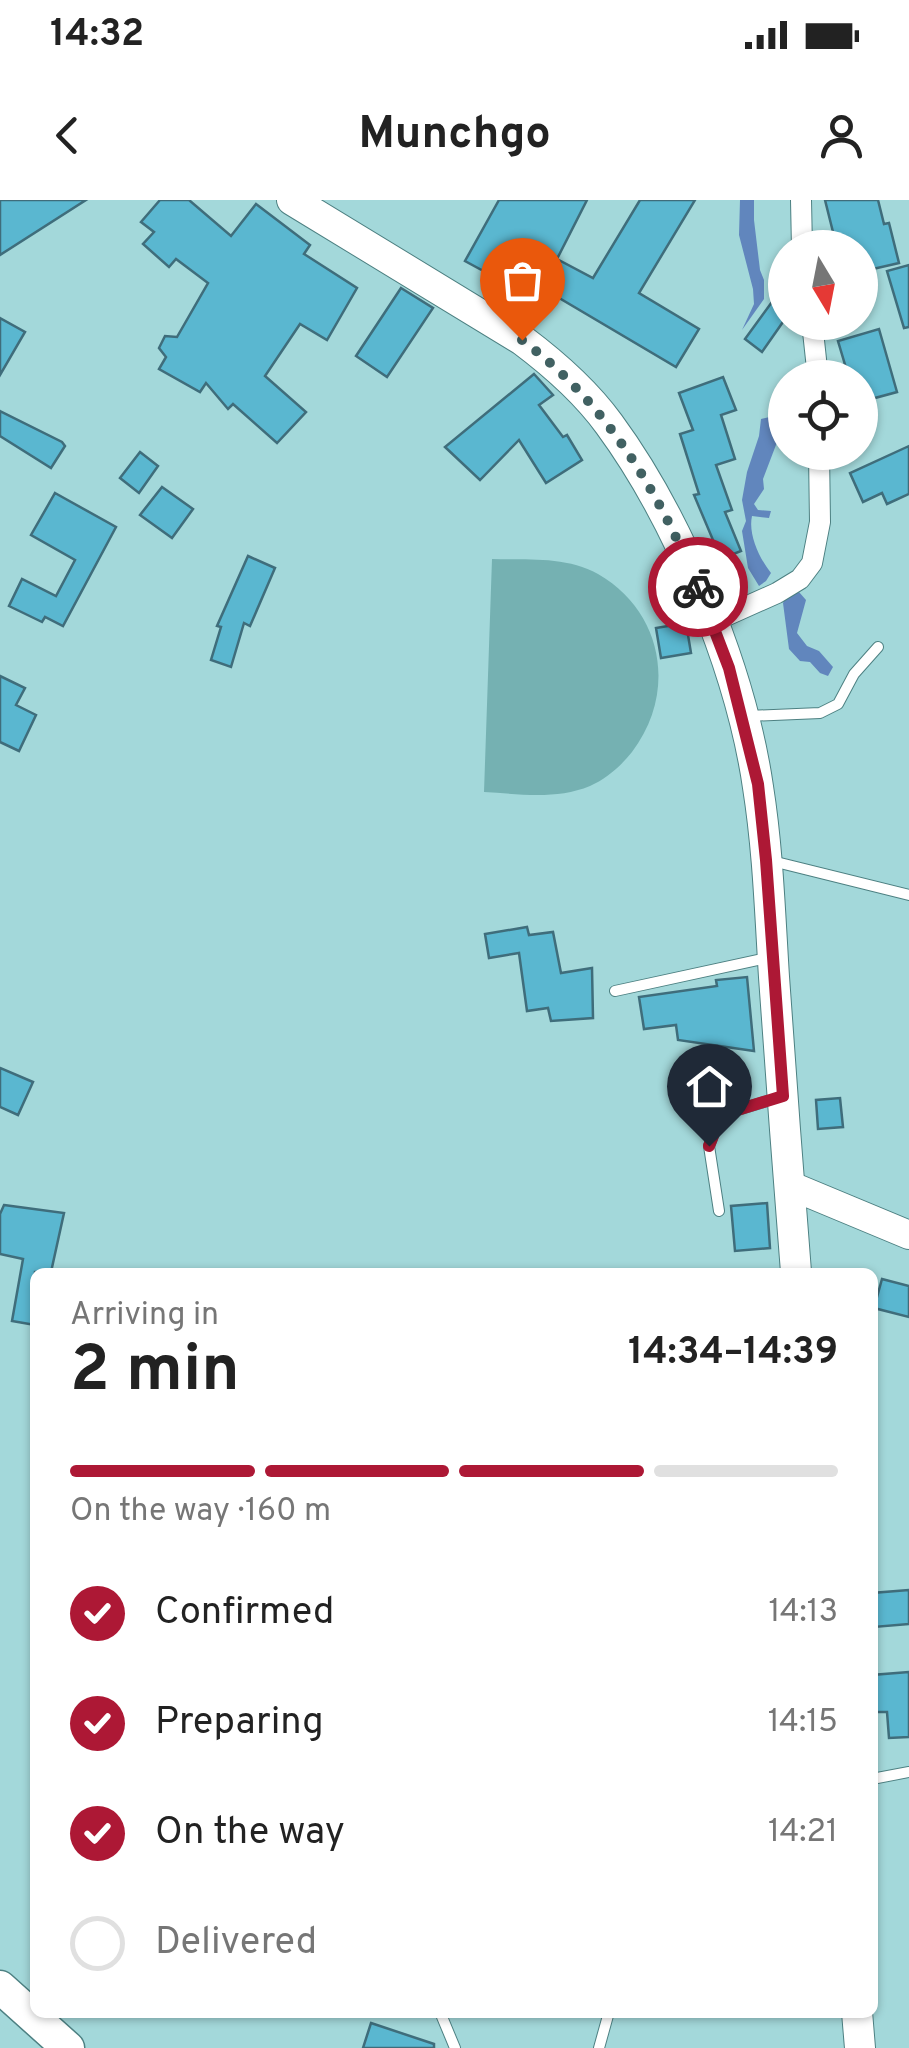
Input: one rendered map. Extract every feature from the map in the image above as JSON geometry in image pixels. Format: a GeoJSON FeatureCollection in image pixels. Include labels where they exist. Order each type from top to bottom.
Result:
{"type":"FeatureCollection","features":[{"type":"Feature","properties":{"kind":"main road"},"geometry":{"type":"LineString","coordinates":[[292,200],[522,340],[554,364],[608,423],[685,555],[712,622],[742,716],[758,784],[796,1268]]}},
{"type":"Feature","properties":{"kind":"main road"},"geometry":{"type":"LineString","coordinates":[[0,1986],[30,2013]]}},
{"type":"Feature","properties":{"kind":"main road"},"geometry":{"type":"LineString","coordinates":[[35,2018],[68,2048]]}},
{"type":"Feature","properties":{"kind":"main road"},"geometry":{"type":"LineString","coordinates":[[858,2018],[860,2048]]}},
{"type":"Feature","properties":{"kind":"street"},"geometry":{"type":"LineString","coordinates":[[801,200],[802,230]]}},
{"type":"Feature","properties":{"kind":"street"},"geometry":{"type":"LineString","coordinates":[[712,622],[776,594],[800,579],[812,563],[820,522],[819,470]]}},
{"type":"Feature","properties":{"kind":"street"},"geometry":{"type":"LineString","coordinates":[[789,1185],[909,1235]]}},
{"type":"Feature","properties":{"kind":"lane"},"geometry":{"type":"LineString","coordinates":[[742,716],[820,713],[838,704],[854,674],[878,647]]}},
{"type":"Feature","properties":{"kind":"lane"},"geometry":{"type":"LineString","coordinates":[[766,860],[909,895]]}},
{"type":"Feature","properties":{"kind":"lane"},"geometry":{"type":"LineString","coordinates":[[615,991],[773,956]]}},
{"type":"Feature","properties":{"kind":"lane"},"geometry":{"type":"LineString","coordinates":[[719,1211],[709,1146],[721,1115],[783,1096]]}},
{"type":"Feature","properties":{"kind":"lane"},"geometry":{"type":"LineString","coordinates":[[878,1778],[909,1772]]}},
{"type":"Feature","properties":{"kind":"lane"},"geometry":{"type":"LineString","coordinates":[[442,2018],[455,2048]]}},
{"type":"Feature","properties":{"kind":"lane"},"geometry":{"type":"LineString","coordinates":[[598,2048],[606,2018]]}},
{"type":"Feature","properties":{"kind":"green space"},"geometry":{"type":"Polygon","coordinates":[[[492,559],[546,560],[586,568],[620,590],[650,631],[657,655],[658,680],[655,705],[646,729],[623,762],[590,786],[551,795],[484,792],[492,559]]]}},
{"type":"Feature","properties":{"kind":"water"},"geometry":{"type":"Polygon","coordinates":[[[740,200],[754,200],[764,280],[764,299],[742,330],[754,304],[739,235],[740,200]]]}},
{"type":"Feature","properties":{"kind":"water"},"geometry":{"type":"Polygon","coordinates":[[[768,417],[768,466],[764,489],[754,504],[758,510],[771,511],[769,518],[752,516],[751,523],[756,546],[771,573],[759,586],[748,568],[742,500],[761,419],[768,417]]]}},
{"type":"Feature","properties":{"kind":"water"},"geometry":{"type":"Polygon","coordinates":[[[799,592],[806,600],[797,633],[833,667],[828,676],[810,662],[800,661],[789,649],[783,603],[799,592]]]}},
{"type":"Feature","properties":{"kind":"building"},"geometry":{"type":"Polygon","coordinates":[[[0,200],[86,200],[0,255],[0,200]]]}},
{"type":"Feature","properties":{"kind":"building"},"geometry":{"type":"Polygon","coordinates":[[[160,200],[189,200],[231,236],[256,204],[310,245],[304,254],[357,288],[327,340],[300,324],[265,376],[306,412],[277,443],[233,404],[228,409],[206,383],[200,392],[159,369],[166,357],[159,348],[165,336],[177,337],[208,283],[176,259],[169,267],[143,244],[154,232],[141,222],[160,200]]]}},
{"type":"Feature","properties":{"kind":"building"},"geometry":{"type":"Polygon","coordinates":[[[499,200],[587,200],[557,259],[593,278],[640,200],[695,200],[639,293],[699,329],[676,367],[554,295],[548,306],[465,261],[499,200]]]}},
{"type":"Feature","properties":{"kind":"building"},"geometry":{"type":"Polygon","coordinates":[[[825,200],[878,200],[884,224],[889,223],[899,263],[878,268],[878,230],[832,230],[825,200]]]}},
{"type":"Feature","properties":{"kind":"building"},"geometry":{"type":"Polygon","coordinates":[[[909,265],[909,327],[904,328],[887,271],[909,265]]]}},
{"type":"Feature","properties":{"kind":"building"},"geometry":{"type":"Polygon","coordinates":[[[401,288],[433,308],[387,377],[356,356],[401,288]]]}},
{"type":"Feature","properties":{"kind":"building"},"geometry":{"type":"Polygon","coordinates":[[[768,307],[770,340],[762,352],[745,339],[768,307]]]}},
{"type":"Feature","properties":{"kind":"building"},"geometry":{"type":"Polygon","coordinates":[[[0,318],[25,332],[0,375],[0,318]]]}},
{"type":"Feature","properties":{"kind":"building"},"geometry":{"type":"Polygon","coordinates":[[[878,329],[897,392],[878,397],[878,360],[844,360],[838,341],[878,340],[878,329]]]}},
{"type":"Feature","properties":{"kind":"building"},"geometry":{"type":"Polygon","coordinates":[[[534,374],[553,395],[539,405],[563,437],[567,435],[582,460],[546,483],[519,440],[480,480],[445,447],[534,374]]]}},
{"type":"Feature","properties":{"kind":"building"},"geometry":{"type":"Polygon","coordinates":[[[723,377],[736,410],[721,415],[735,459],[716,465],[732,510],[725,512],[741,551],[721,559],[694,495],[699,494],[680,434],[693,430],[679,393],[723,377]]]}},
{"type":"Feature","properties":{"kind":"building"},"geometry":{"type":"Polygon","coordinates":[[[0,411],[62,442],[65,446],[51,468],[0,436],[0,411]]]}},
{"type":"Feature","properties":{"kind":"building"},"geometry":{"type":"Polygon","coordinates":[[[909,446],[909,494],[887,504],[882,493],[863,502],[850,473],[878,470],[878,460],[909,446]]]}},
{"type":"Feature","properties":{"kind":"building"},"geometry":{"type":"Polygon","coordinates":[[[140,452],[158,466],[139,493],[120,478],[140,452]]]}},
{"type":"Feature","properties":{"kind":"building"},"geometry":{"type":"Polygon","coordinates":[[[162,487],[193,509],[172,538],[140,515],[162,487]]]}},
{"type":"Feature","properties":{"kind":"building"},"geometry":{"type":"Polygon","coordinates":[[[55,493],[116,527],[63,626],[45,617],[42,622],[9,606],[22,579],[56,596],[75,560],[31,535],[55,493]]]}},
{"type":"Feature","properties":{"kind":"building"},"geometry":{"type":"Polygon","coordinates":[[[248,556],[275,568],[250,626],[244,623],[231,667],[211,660],[221,627],[217,626],[248,556]]]}},
{"type":"Feature","properties":{"kind":"building"},"geometry":{"type":"Polygon","coordinates":[[[686,623],[691,653],[661,658],[656,628],[686,623]]]}},
{"type":"Feature","properties":{"kind":"building"},"geometry":{"type":"Polygon","coordinates":[[[0,676],[25,688],[16,705],[36,715],[19,751],[0,742],[0,676]]]}},
{"type":"Feature","properties":{"kind":"building"},"geometry":{"type":"Polygon","coordinates":[[[527,927],[529,935],[553,932],[561,973],[592,968],[593,1018],[551,1021],[548,1008],[527,1011],[519,953],[489,958],[485,934],[527,927]]]}},
{"type":"Feature","properties":{"kind":"building"},"geometry":{"type":"Polygon","coordinates":[[[747,977],[754,1051],[678,1040],[676,1025],[644,1029],[639,997],[717,986],[716,980],[747,977]]]}},
{"type":"Feature","properties":{"kind":"building"},"geometry":{"type":"Polygon","coordinates":[[[0,1068],[33,1082],[18,1115],[0,1107],[0,1068]]]}},
{"type":"Feature","properties":{"kind":"building"},"geometry":{"type":"Polygon","coordinates":[[[840,1098],[843,1127],[818,1129],[816,1100],[840,1098]]]}},
{"type":"Feature","properties":{"kind":"building"},"geometry":{"type":"Polygon","coordinates":[[[767,1203],[770,1248],[735,1251],[731,1206],[767,1203]]]}},
{"type":"Feature","properties":{"kind":"building"},"geometry":{"type":"Polygon","coordinates":[[[4,1205],[64,1213],[52,1268],[30,1268],[30,1324],[12,1321],[23,1259],[0,1254],[0,1214],[4,1205]]]}},
{"type":"Feature","properties":{"kind":"building"},"geometry":{"type":"Polygon","coordinates":[[[882,1279],[909,1286],[909,1317],[878,1309],[882,1279]]]}},
{"type":"Feature","properties":{"kind":"building"},"geometry":{"type":"Polygon","coordinates":[[[909,1590],[909,1624],[878,1627],[878,1593],[909,1590]]]}},
{"type":"Feature","properties":{"kind":"building"},"geometry":{"type":"Polygon","coordinates":[[[909,1672],[909,1737],[889,1738],[887,1712],[878,1712],[878,1675],[909,1672]]]}},
{"type":"Feature","properties":{"kind":"building"},"geometry":{"type":"Polygon","coordinates":[[[371,2023],[434,2044],[434,2048],[363,2048],[371,2023]]]}},
{"type":"Feature","properties":{"kind":"way so far"},"geometry":{"type":"LineString","coordinates":[[522,340],[554,364],[608,423],[658,504],[698,587]]}},
{"type":"Feature","properties":{"kind":"route"},"geometry":{"type":"LineString","coordinates":[[698,587],[729,668],[758,784],[783,1096],[721,1115],[709,1146]]}}]}
